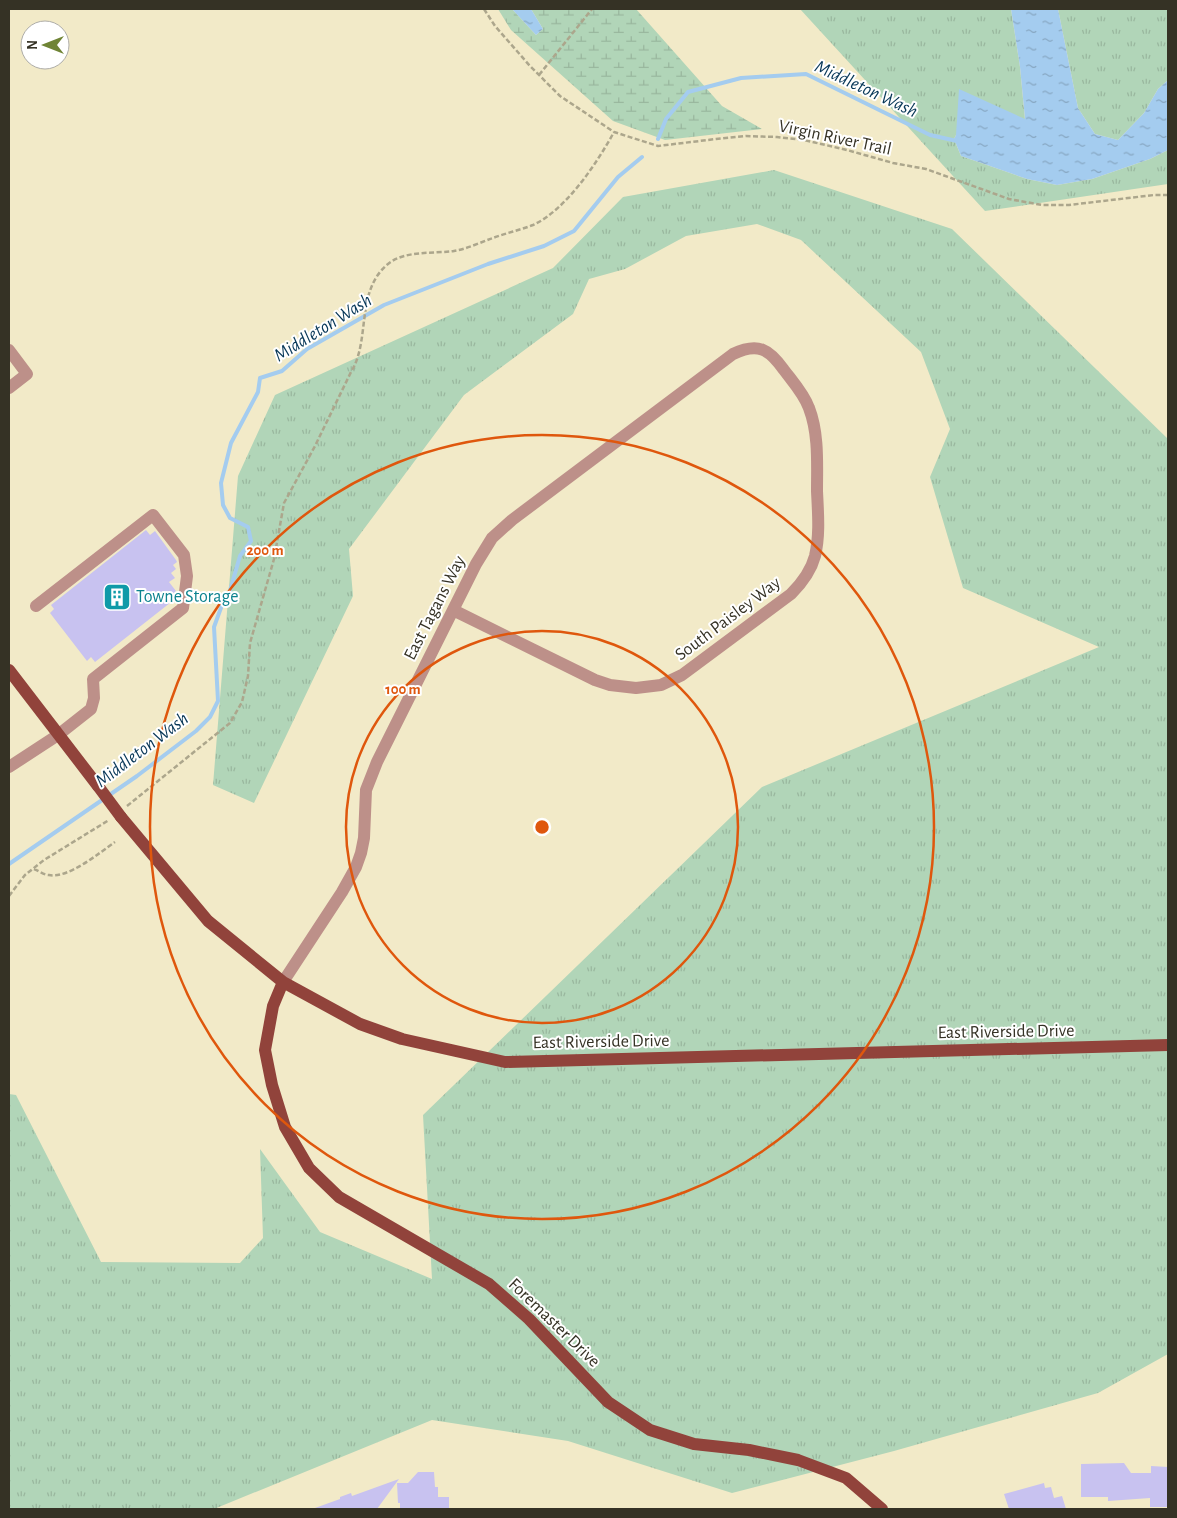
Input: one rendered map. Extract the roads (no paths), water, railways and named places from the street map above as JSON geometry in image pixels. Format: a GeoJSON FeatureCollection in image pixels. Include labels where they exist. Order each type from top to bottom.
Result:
{"type":"FeatureCollection","features":[{"type":"Feature","properties":{"kind":"main road"},"geometry":{"type":"LineString","coordinates":[[9,670],[58,735]]}},
{"type":"Feature","properties":{"kind":"main road","name":"East Riverside Drive"},"geometry":{"type":"LineString","coordinates":[[58,735],[208,922],[283,982],[360,1024],[402,1039],[504,1062],[1168,1045]]}},
{"type":"Feature","properties":{"kind":"main road","name":"Foremaster Drive"},"geometry":{"type":"LineString","coordinates":[[283,982],[273,1006],[265,1050],[272,1085],[285,1127],[309,1168],[339,1197],[489,1284],[529,1319],[608,1402],[650,1430],[694,1444],[749,1450],[798,1460],[846,1478],[882,1509]]}},
{"type":"Feature","properties":{"kind":"street","name":"East Tagans Way"},"geometry":{"type":"LineString","coordinates":[[283,982],[342,892],[356,867],[364,838],[366,790],[370,776],[484,550],[501,529],[733,354],[749,348]]}},
{"type":"Feature","properties":{"kind":"street","name":"South Paisley Way"},"geometry":{"type":"LineString","coordinates":[[453,610],[596,680],[610,685],[636,688],[661,685],[682,675],[791,594],[800,585],[808,572],[817,544],[815,429],[802,394],[774,356],[767,351],[749,348]]}},
{"type":"Feature","properties":{"kind":"street"},"geometry":{"type":"LineString","coordinates":[[9,350],[27,374],[9,388]]}},
{"type":"Feature","properties":{"kind":"street"},"geometry":{"type":"LineString","coordinates":[[9,768],[58,735],[91,709],[94,698],[93,679],[183,608],[187,576],[184,554],[153,515],[36,606]]}},
{"type":"Feature","properties":{"kind":"water"},"geometry":{"type":"Polygon","coordinates":[[[512,9],[531,9],[543,29],[536,35],[512,9]]]}},
{"type":"Feature","properties":{"kind":"water"},"geometry":{"type":"Polygon","coordinates":[[[1011,9],[1058,9],[1078,108],[1095,134],[1118,140],[1144,113],[1158,89],[1168,80],[1168,150],[1150,159],[1092,179],[1057,185],[1027,179],[961,156],[954,139],[956,135],[959,89],[1025,119],[1020,67],[1011,9]]]}},
{"type":"Feature","properties":{"kind":"waterway","name":"Middleton Wash"},"geometry":{"type":"LineString","coordinates":[[658,139],[666,119],[688,92],[741,78],[806,74],[930,135],[957,141]]}},
{"type":"Feature","properties":{"kind":"waterway","name":"Middleton Wash"},"geometry":{"type":"LineString","coordinates":[[9,864],[137,776],[196,731],[210,717],[218,701],[214,627],[222,605],[229,594],[240,556],[251,541],[248,527],[230,518],[223,505],[221,483],[231,443],[258,392],[260,378],[282,371],[307,349],[384,305],[488,264],[544,246],[574,231],[618,177],[642,157]]}},
{"type":"Feature","properties":{"kind":"place","name":"Towne Storage"},"geometry":{"type":"Point","coordinates":[117,597]}}]}
